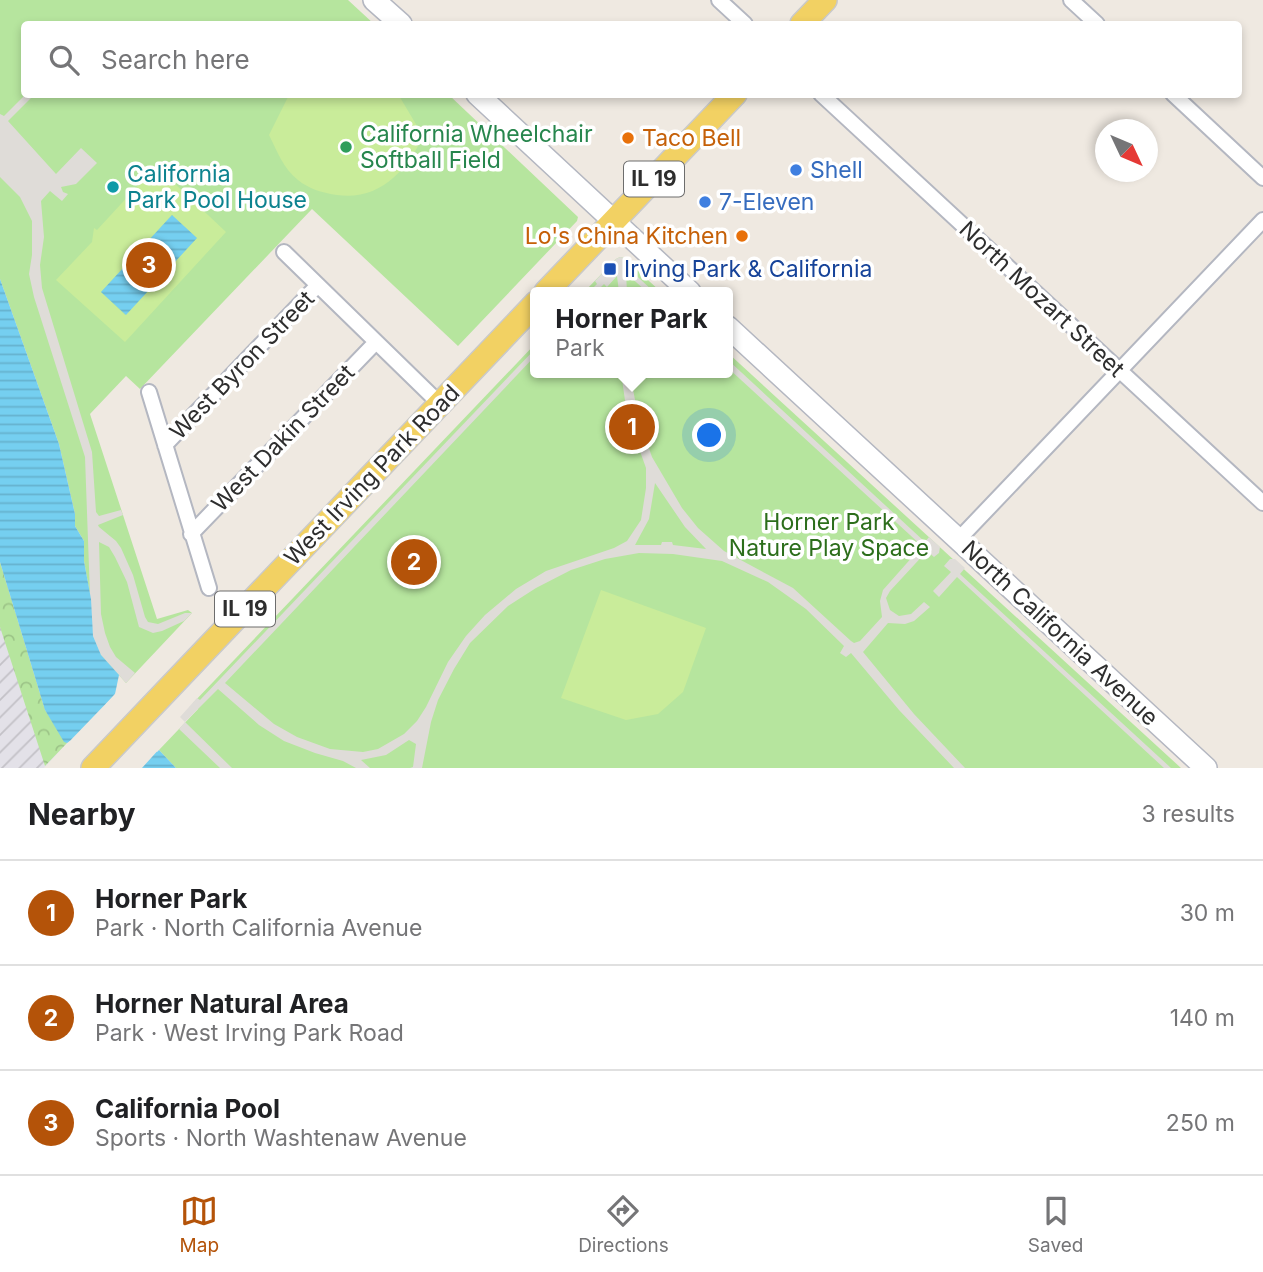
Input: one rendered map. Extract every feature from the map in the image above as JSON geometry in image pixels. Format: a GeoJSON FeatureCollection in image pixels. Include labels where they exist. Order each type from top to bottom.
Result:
{"type":"FeatureCollection","features":[{"type":"Feature","properties":{"kind":"main road"},"geometry":{"type":"LineString","coordinates":[[805,21],[825,0]]}},
{"type":"Feature","properties":{"kind":"main road","name":"IL 19"},"geometry":{"type":"LineString","coordinates":[[551,287],[731,98]]}},
{"type":"Feature","properties":{"kind":"main road","name":"West Irving Park Road"},"geometry":{"type":"LineString","coordinates":[[93,768],[530,309]]}},
{"type":"Feature","properties":{"kind":"street"},"geometry":{"type":"LineString","coordinates":[[374,0],[398,21]]}},
{"type":"Feature","properties":{"kind":"street"},"geometry":{"type":"LineString","coordinates":[[719,0],[742,21]]}},
{"type":"Feature","properties":{"kind":"street"},"geometry":{"type":"LineString","coordinates":[[1071,0],[1094,21]]}},
{"type":"Feature","properties":{"kind":"street"},"geometry":{"type":"LineString","coordinates":[[481,98],[685,287]]}},
{"type":"Feature","properties":{"kind":"street","name":"North Mozart Street"},"geometry":{"type":"LineString","coordinates":[[825,98],[1263,503]]}},
{"type":"Feature","properties":{"kind":"street"},"geometry":{"type":"LineString","coordinates":[[1177,98],[1263,178]]}},
{"type":"Feature","properties":{"kind":"street"},"geometry":{"type":"LineString","coordinates":[[958,540],[1263,219]]}},
{"type":"Feature","properties":{"kind":"street"},"geometry":{"type":"LineString","coordinates":[[284,252],[440,404]]}},
{"type":"Feature","properties":{"kind":"street","name":"West Byron Street"},"geometry":{"type":"LineString","coordinates":[[165,445],[318,285]]}},
{"type":"Feature","properties":{"kind":"street","name":"North California Avenue"},"geometry":{"type":"LineString","coordinates":[[733,332],[1206,768]]}},
{"type":"Feature","properties":{"kind":"street","name":"West Dakin Street"},"geometry":{"type":"LineString","coordinates":[[191,534],[376,341]]}},
{"type":"Feature","properties":{"kind":"street"},"geometry":{"type":"LineString","coordinates":[[149,392],[209,588]]}},
{"type":"Feature","properties":{"kind":"shaded area"},"geometry":{"type":"Polygon","coordinates":[[[22,98],[31,98],[8,121],[56,174],[81,148],[97,163],[76,184],[61,187],[63,192],[68,194],[62,201],[50,191],[41,201],[44,237],[40,265],[42,288],[92,452],[96,512],[99,516],[121,510],[123,515],[98,525],[121,548],[148,622],[158,624],[185,613],[192,613],[184,621],[162,631],[153,633],[139,627],[127,582],[109,547],[99,542],[101,614],[110,647],[116,657],[135,673],[126,683],[101,655],[93,636],[85,457],[34,297],[29,274],[32,221],[20,197],[0,177],[0,114],[4,116],[22,98]]]}},
{"type":"Feature","properties":{"kind":"shaded area"},"geometry":{"type":"Polygon","coordinates":[[[624,258],[628,262],[626,266],[649,287],[641,287],[626,273],[627,287],[618,287],[617,276],[607,287],[604,284],[594,287],[597,284],[595,281],[616,259],[624,258]]]}},
{"type":"Feature","properties":{"kind":"shaded area"},"geometry":{"type":"Polygon","coordinates":[[[530,354],[530,361],[225,683],[274,724],[297,737],[330,749],[363,752],[378,749],[404,734],[426,707],[448,662],[485,615],[516,589],[546,571],[627,541],[641,520],[646,468],[627,415],[622,379],[618,378],[631,378],[638,416],[652,457],[682,508],[698,528],[724,551],[793,588],[851,641],[860,641],[882,617],[880,601],[883,590],[922,546],[733,373],[733,365],[925,542],[929,537],[940,547],[939,553],[934,557],[927,551],[886,598],[890,610],[899,616],[911,614],[924,602],[930,607],[914,621],[905,624],[888,623],[863,652],[914,714],[965,768],[954,768],[899,710],[851,653],[846,657],[840,653],[844,646],[806,609],[768,582],[722,561],[673,554],[639,553],[605,559],[571,570],[508,606],[470,643],[454,669],[438,700],[422,768],[410,768],[413,767],[416,744],[409,740],[386,755],[361,760],[370,768],[356,768],[284,741],[259,725],[218,689],[185,722],[180,717],[197,698],[200,700],[530,354]],[[655,483],[649,519],[635,545],[661,545],[662,542],[672,542],[673,545],[706,549],[685,527],[655,483]]]}},
{"type":"Feature","properties":{"kind":"shaded area"},"geometry":{"type":"Polygon","coordinates":[[[950,559],[955,559],[965,568],[960,574],[1171,768],[1164,768],[957,577],[939,597],[933,591],[951,572],[944,566],[950,559]]]}},
{"type":"Feature","properties":{"kind":"shaded area"},"geometry":{"type":"Polygon","coordinates":[[[0,562],[64,741],[67,743],[44,768],[0,768],[0,562]]]}},
{"type":"Feature","properties":{"kind":"shaded area"},"geometry":{"type":"Polygon","coordinates":[[[185,722],[232,768],[220,768],[179,729],[185,722]]]}},
{"type":"Feature","properties":{"kind":"green space"},"geometry":{"type":"Polygon","coordinates":[[[0,0],[348,0],[371,21],[21,21],[21,98],[452,98],[578,217],[458,346],[312,209],[140,389],[126,376],[90,414],[157,619],[188,610],[192,613],[126,683],[101,655],[84,561],[84,541],[75,526],[75,514],[59,444],[0,279],[0,0]]]}},
{"type":"Feature","properties":{"kind":"green space","name":"California Wheelchair Softball Field"},"geometry":{"type":"Polygon","coordinates":[[[288,98],[400,98],[423,136],[409,161],[390,181],[366,193],[352,196],[321,192],[298,180],[288,170],[269,135],[288,98]]]}},
{"type":"Feature","properties":{"kind":"green space"},"geometry":{"type":"Polygon","coordinates":[[[156,166],[226,232],[125,342],[56,280],[92,242],[94,228],[97,230],[156,166]],[[171,216],[101,292],[125,315],[197,238],[171,216]]]}},
{"type":"Feature","properties":{"kind":"green space"},"geometry":{"type":"Polygon","coordinates":[[[624,258],[656,287],[589,287],[616,259],[624,258]]]}},
{"type":"Feature","properties":{"kind":"green space","name":"Horner Park Nature Play Space"},"geometry":{"type":"Polygon","coordinates":[[[530,349],[530,378],[733,378],[733,358],[1181,768],[176,768],[159,750],[198,709],[193,703],[530,349]]]}},
{"type":"Feature","properties":{"kind":"green space"},"geometry":{"type":"Polygon","coordinates":[[[0,562],[45,710],[67,743],[45,766],[0,627],[0,562]]]}},
{"type":"Feature","properties":{"kind":"green space"},"geometry":{"type":"Polygon","coordinates":[[[601,590],[706,628],[683,692],[658,714],[626,720],[561,698],[601,590]]]}},
{"type":"Feature","properties":{"kind":"water"},"geometry":{"type":"Polygon","coordinates":[[[172,215],[197,238],[126,315],[101,292],[172,215]]]}},
{"type":"Feature","properties":{"kind":"water"},"geometry":{"type":"Polygon","coordinates":[[[0,279],[59,444],[75,514],[75,526],[84,541],[93,636],[101,655],[119,675],[115,694],[106,704],[176,768],[99,768],[70,741],[64,742],[45,710],[0,562],[0,279]]]}},
{"type":"Feature","properties":{"kind":"pier"},"geometry":{"type":"Polygon","coordinates":[[[119,690],[110,704],[156,747],[161,747],[142,768],[94,768],[70,746],[65,746],[119,690]]]}},
{"type":"Feature","properties":{"kind":"place","name":"Taco Bell"},"geometry":{"type":"Point","coordinates":[628,138]}},
{"type":"Feature","properties":{"kind":"place","name":"California Wheelchair Softball Field"},"geometry":{"type":"Point","coordinates":[346,147]}},
{"type":"Feature","properties":{"kind":"place","name":"Shell"},"geometry":{"type":"Point","coordinates":[796,170]}},
{"type":"Feature","properties":{"kind":"place","name":"California Park Pool House"},"geometry":{"type":"Point","coordinates":[113,187]}},
{"type":"Feature","properties":{"kind":"place","name":"7-Eleven"},"geometry":{"type":"Point","coordinates":[705,202]}},
{"type":"Feature","properties":{"kind":"place","name":"Lo's China Kitchen"},"geometry":{"type":"Point","coordinates":[742,236]}},
{"type":"Feature","properties":{"kind":"place","name":"California Pool"},"geometry":{"type":"Point","coordinates":[149,265]}},
{"type":"Feature","properties":{"kind":"place","name":"Irving Park & California"},"geometry":{"type":"Point","coordinates":[610,269]}},
{"type":"Feature","properties":{"kind":"place","name":"Horner Park"},"geometry":{"type":"Point","coordinates":[632,427]}},
{"type":"Feature","properties":{"kind":"place","name":"Horner Natural Area"},"geometry":{"type":"Point","coordinates":[414,562]}}]}
